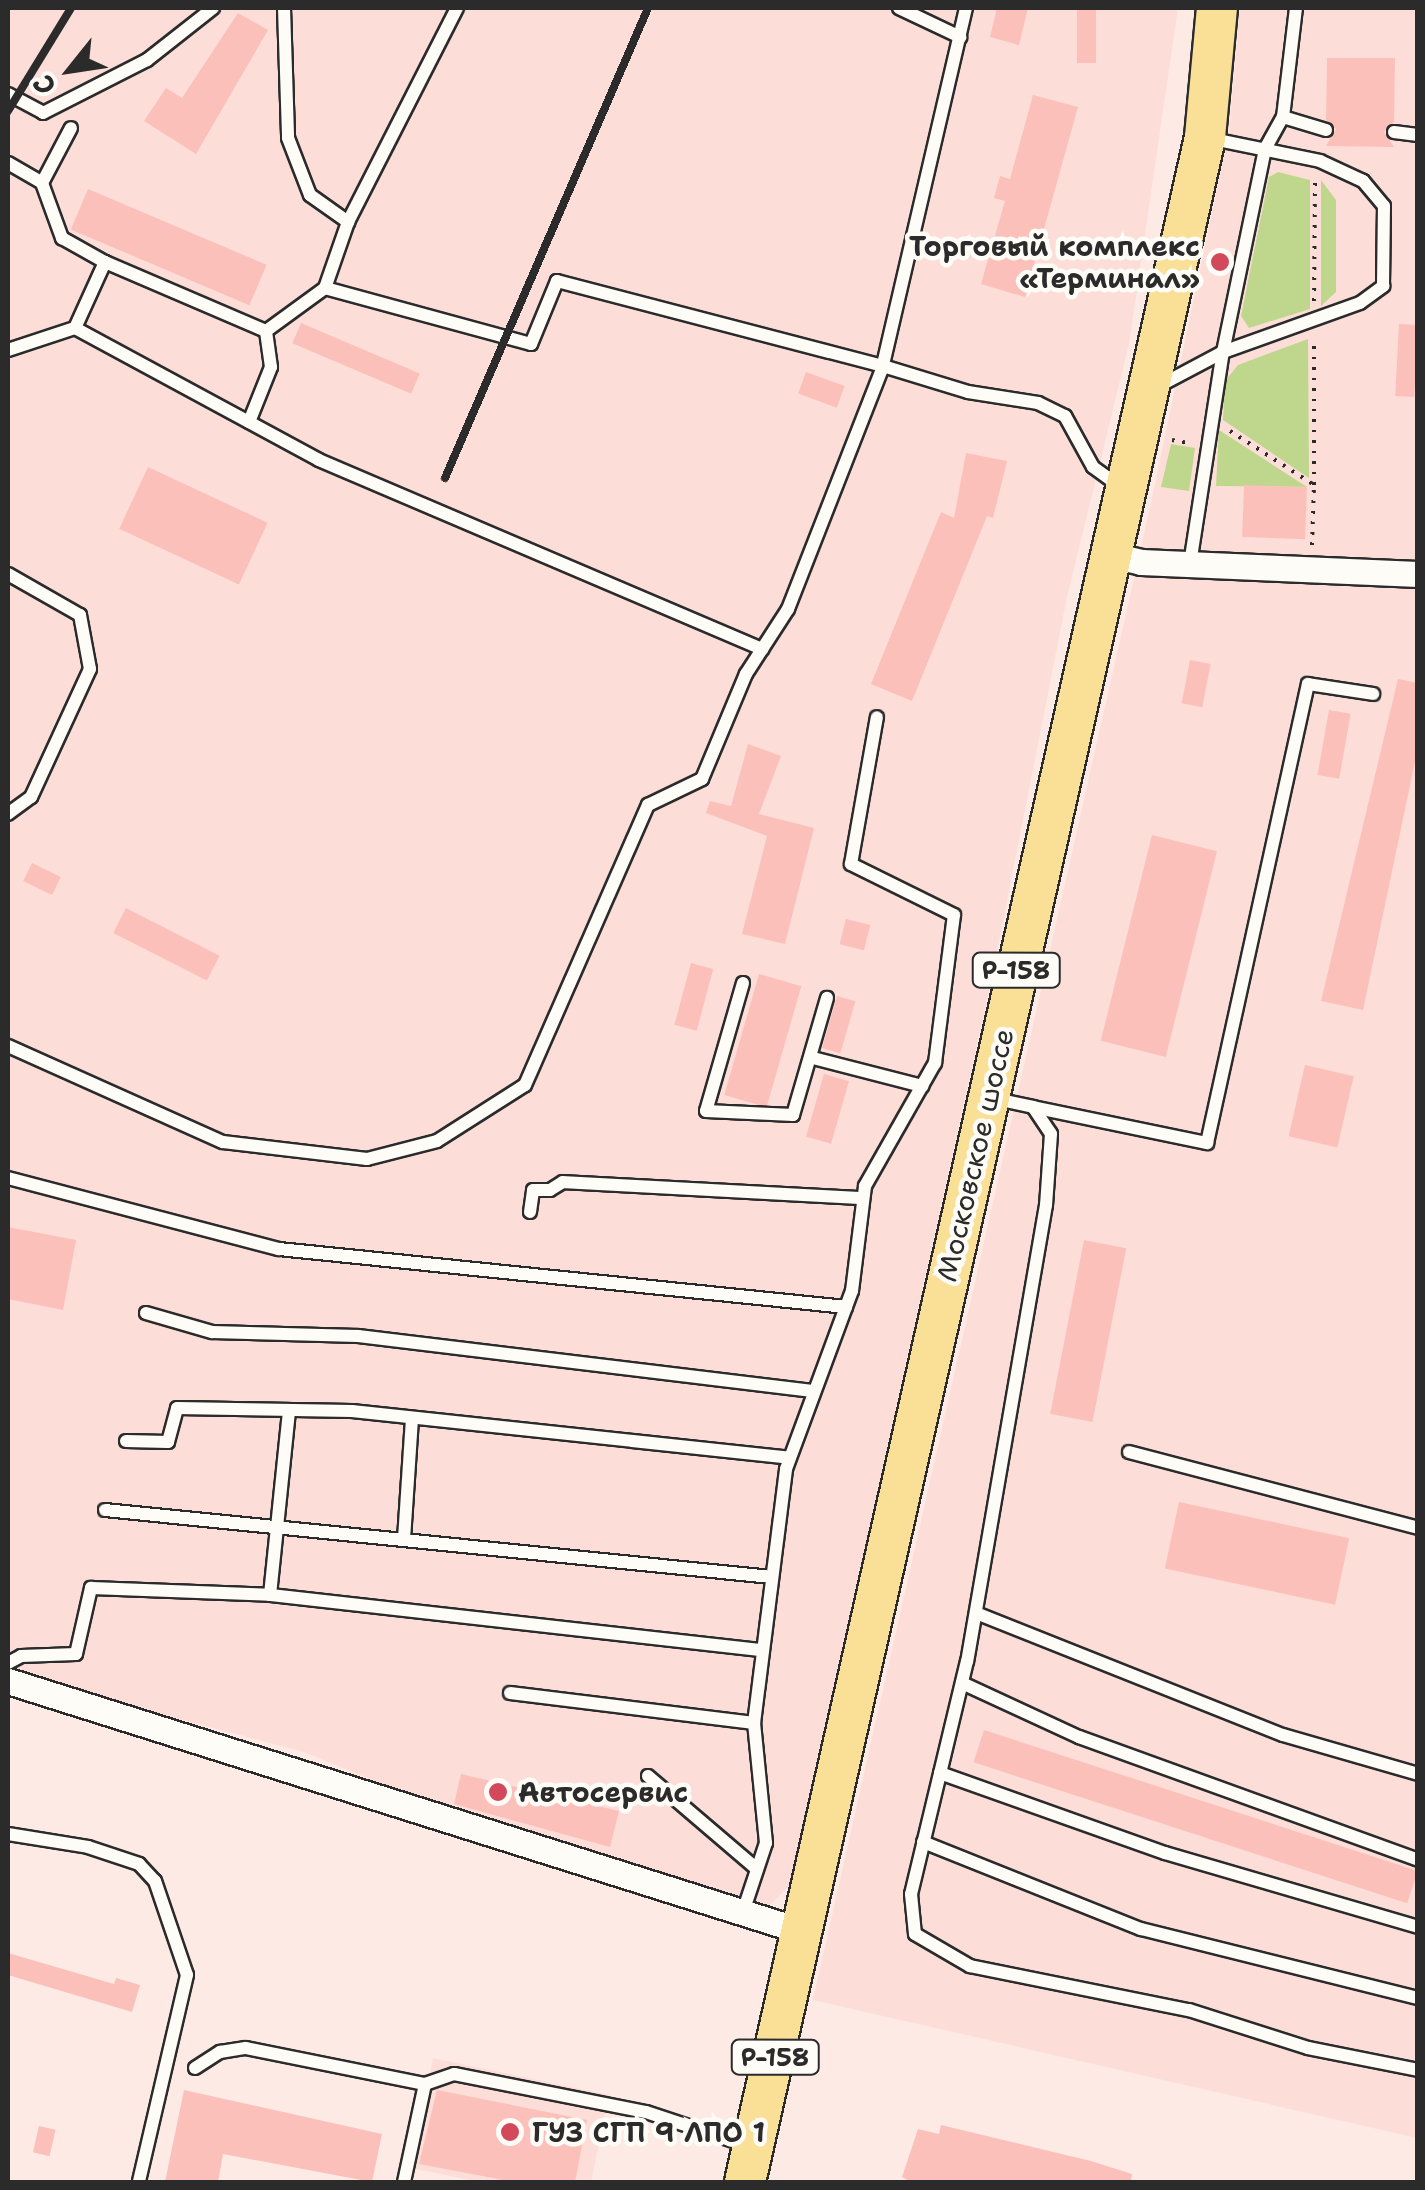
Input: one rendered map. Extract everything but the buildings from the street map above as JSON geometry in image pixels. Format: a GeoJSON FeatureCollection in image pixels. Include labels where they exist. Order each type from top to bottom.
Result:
{"type":"FeatureCollection","features":[{"type":"Feature","properties":{"kind":"main road","name":"Московское шоссе"},"geometry":{"type":"LineString","coordinates":[[749,2165],[1107,554],[1206,137],[1217,8]]}},
{"type":"Feature","properties":{"kind":"street"},"geometry":{"type":"LineString","coordinates":[[1107,554],[1190,564],[1418,574]]}},
{"type":"Feature","properties":{"kind":"street"},"geometry":{"type":"LineString","coordinates":[[8,1681],[802,1932]]}},
{"type":"Feature","properties":{"kind":"lane"},"geometry":{"type":"LineString","coordinates":[[8,94],[43,112],[147,60],[213,8]]}},
{"type":"Feature","properties":{"kind":"lane"},"geometry":{"type":"LineString","coordinates":[[284,8],[288,138],[310,195],[348,222]]}},
{"type":"Feature","properties":{"kind":"lane"},"geometry":{"type":"LineString","coordinates":[[266,331],[325,288],[348,222],[457,8]]}},
{"type":"Feature","properties":{"kind":"lane"},"geometry":{"type":"LineString","coordinates":[[899,8],[960,37]]}},
{"type":"Feature","properties":{"kind":"lane"},"geometry":{"type":"LineString","coordinates":[[8,1046],[223,1142],[367,1159],[437,1141],[525,1085],[648,804],[702,779],[762,649],[788,609],[883,366],[966,8]]}},
{"type":"Feature","properties":{"kind":"lane"},"geometry":{"type":"LineString","coordinates":[[1190,564],[1223,352],[1265,149],[1282,117],[1296,8]]}},
{"type":"Feature","properties":{"kind":"lane"},"geometry":{"type":"LineString","coordinates":[[1282,117],[1326,130]]}},
{"type":"Feature","properties":{"kind":"lane"},"geometry":{"type":"LineString","coordinates":[[42,182],[72,128]]}},
{"type":"Feature","properties":{"kind":"lane"},"geometry":{"type":"LineString","coordinates":[[1394,132],[1418,134]]}},
{"type":"Feature","properties":{"kind":"lane"},"geometry":{"type":"LineString","coordinates":[[1148,392],[1223,352],[1360,303],[1383,286],[1378,194],[1315,160],[1206,137]]}},
{"type":"Feature","properties":{"kind":"lane"},"geometry":{"type":"LineString","coordinates":[[8,162],[42,182],[62,238],[105,262],[266,331]]}},
{"type":"Feature","properties":{"kind":"lane"},"geometry":{"type":"LineString","coordinates":[[75,328],[105,262]]}},
{"type":"Feature","properties":{"kind":"lane"},"geometry":{"type":"LineString","coordinates":[[325,288],[531,344],[557,282],[883,366],[968,392],[1038,403],[1065,416],[1093,468],[1124,488]]}},
{"type":"Feature","properties":{"kind":"lane"},"geometry":{"type":"LineString","coordinates":[[8,350],[75,328],[319,460],[762,649]]}},
{"type":"Feature","properties":{"kind":"lane"},"geometry":{"type":"LineString","coordinates":[[250,422],[271,367],[266,331]]}},
{"type":"Feature","properties":{"kind":"lane"},"geometry":{"type":"LineString","coordinates":[[8,574],[80,615],[90,669],[31,797],[8,814]]}},
{"type":"Feature","properties":{"kind":"lane"},"geometry":{"type":"LineString","coordinates":[[988,1097],[1207,1144],[1308,684],[1374,694]]}},
{"type":"Feature","properties":{"kind":"lane"},"geometry":{"type":"LineString","coordinates":[[742,1915],[766,1843],[754,1723],[789,1458],[846,1306],[863,1198],[936,1063],[954,916],[851,864],[876,717]]}},
{"type":"Feature","properties":{"kind":"lane"},"geometry":{"type":"LineString","coordinates":[[742,983],[706,1110],[793,1116],[814,1058],[828,998]]}},
{"type":"Feature","properties":{"kind":"lane"},"geometry":{"type":"LineString","coordinates":[[814,1058],[922,1086]]}},
{"type":"Feature","properties":{"kind":"lane"},"geometry":{"type":"LineString","coordinates":[[1033,1107],[1050,1134],[1046,1205],[976,1613],[910,1894],[915,1934],[970,1966],[1189,2010],[1308,2048],[1418,2070]]}},
{"type":"Feature","properties":{"kind":"lane"},"geometry":{"type":"LineString","coordinates":[[8,1178],[279,1250],[846,1306]]}},
{"type":"Feature","properties":{"kind":"lane"},"geometry":{"type":"LineString","coordinates":[[530,1212],[532,1190],[550,1190],[563,1182],[863,1198]]}},
{"type":"Feature","properties":{"kind":"lane"},"geometry":{"type":"LineString","coordinates":[[146,1314],[212,1332],[358,1336],[812,1391]]}},
{"type":"Feature","properties":{"kind":"lane"},"geometry":{"type":"LineString","coordinates":[[126,1441],[168,1442],[177,1408],[289,1410],[789,1458]]}},
{"type":"Feature","properties":{"kind":"lane"},"geometry":{"type":"LineString","coordinates":[[270,1595],[289,1410]]}},
{"type":"Feature","properties":{"kind":"lane"},"geometry":{"type":"LineString","coordinates":[[404,1539],[412,1420]]}},
{"type":"Feature","properties":{"kind":"lane"},"geometry":{"type":"LineString","coordinates":[[1129,1452],[1418,1528]]}},
{"type":"Feature","properties":{"kind":"lane"},"geometry":{"type":"LineString","coordinates":[[105,1510],[772,1577]]}},
{"type":"Feature","properties":{"kind":"lane"},"geometry":{"type":"LineString","coordinates":[[8,1664],[20,1656],[76,1654],[92,1588],[270,1595],[763,1650]]}},
{"type":"Feature","properties":{"kind":"lane"},"geometry":{"type":"LineString","coordinates":[[976,1613],[1283,1736],[1418,1774]]}},
{"type":"Feature","properties":{"kind":"lane"},"geometry":{"type":"LineString","coordinates":[[962,1683],[1079,1737],[1418,1860]]}},
{"type":"Feature","properties":{"kind":"lane"},"geometry":{"type":"LineString","coordinates":[[510,1693],[754,1723]]}},
{"type":"Feature","properties":{"kind":"lane"},"geometry":{"type":"LineString","coordinates":[[940,1773],[1165,1853],[1418,1926]]}},
{"type":"Feature","properties":{"kind":"lane"},"geometry":{"type":"LineString","coordinates":[[648,1776],[757,1869]]}},
{"type":"Feature","properties":{"kind":"lane"},"geometry":{"type":"LineString","coordinates":[[8,1834],[88,1847],[139,1864],[154,1881],[187,1975],[139,2182]]}},
{"type":"Feature","properties":{"kind":"lane"},"geometry":{"type":"LineString","coordinates":[[923,1842],[1140,1929],[1418,1998]]}},
{"type":"Feature","properties":{"kind":"lane"},"geometry":{"type":"LineString","coordinates":[[196,2068],[220,2052],[246,2048],[425,2084],[454,2074],[646,2112],[749,2165]]}},
{"type":"Feature","properties":{"kind":"lane"},"geometry":{"type":"LineString","coordinates":[[404,2182],[425,2084]]}},
{"type":"Feature","properties":{"kind":"path"},"geometry":{"type":"LineString","coordinates":[[1315,160],[1312,549],[1329,549]]}},
{"type":"Feature","properties":{"kind":"path"},"geometry":{"type":"LineString","coordinates":[[1212,419],[1314,485]]}},
{"type":"Feature","properties":{"kind":"shaded area"},"geometry":{"type":"Polygon","coordinates":[[[8,8],[1178,8],[1129,344],[1067,597],[991,982],[790,1885],[768,1907],[416,1798],[304,1752],[8,1674],[8,8]]]}},
{"type":"Feature","properties":{"kind":"shaded area"},"geometry":{"type":"Polygon","coordinates":[[[1240,8],[1417,8],[1417,2138],[813,2000],[1151,503],[1229,132],[1240,8]]]}},
{"type":"Feature","properties":{"kind":"shaded area","name":"ГУЗ СГП 9 ЛПО 1"},"geometry":{"type":"Polygon","coordinates":[[[433,2058],[609,2095],[591,2182],[480,2182],[411,2168],[433,2058]]]}},
{"type":"Feature","properties":{"kind":"green space"},"geometry":{"type":"Polygon","coordinates":[[[1278,172],[1310,180],[1310,309],[1249,328],[1241,316],[1269,177],[1278,172]]]}},
{"type":"Feature","properties":{"kind":"green space"},"geometry":{"type":"Polygon","coordinates":[[[1321,180],[1336,200],[1336,292],[1321,306],[1321,180]]]}},
{"type":"Feature","properties":{"kind":"green space"},"geometry":{"type":"Polygon","coordinates":[[[1308,339],[1309,478],[1223,420],[1225,381],[1238,365],[1308,339]]]}},
{"type":"Feature","properties":{"kind":"green space"},"geometry":{"type":"Polygon","coordinates":[[[1219,430],[1307,487],[1216,486],[1219,430]]]}},
{"type":"Feature","properties":{"kind":"green space"},"geometry":{"type":"Polygon","coordinates":[[[1171,444],[1195,448],[1189,491],[1161,487],[1171,444]]]}},
{"type":"Feature","properties":{"kind":"railway"},"geometry":{"type":"LineString","coordinates":[[8,111],[71,8]]}},
{"type":"Feature","properties":{"kind":"railway"},"geometry":{"type":"LineString","coordinates":[[445,478],[648,8]]}},
{"type":"Feature","properties":{"kind":"place","name":"Торговый комплекс «Терминал»"},"geometry":{"type":"Point","coordinates":[1220,262]}},
{"type":"Feature","properties":{"kind":"place","name":"Автосервис"},"geometry":{"type":"Point","coordinates":[498,1792]}},
{"type":"Feature","properties":{"kind":"place","name":"ГУЗ СГП 9 ЛПО 1"},"geometry":{"type":"Point","coordinates":[510,2132]}}]}
